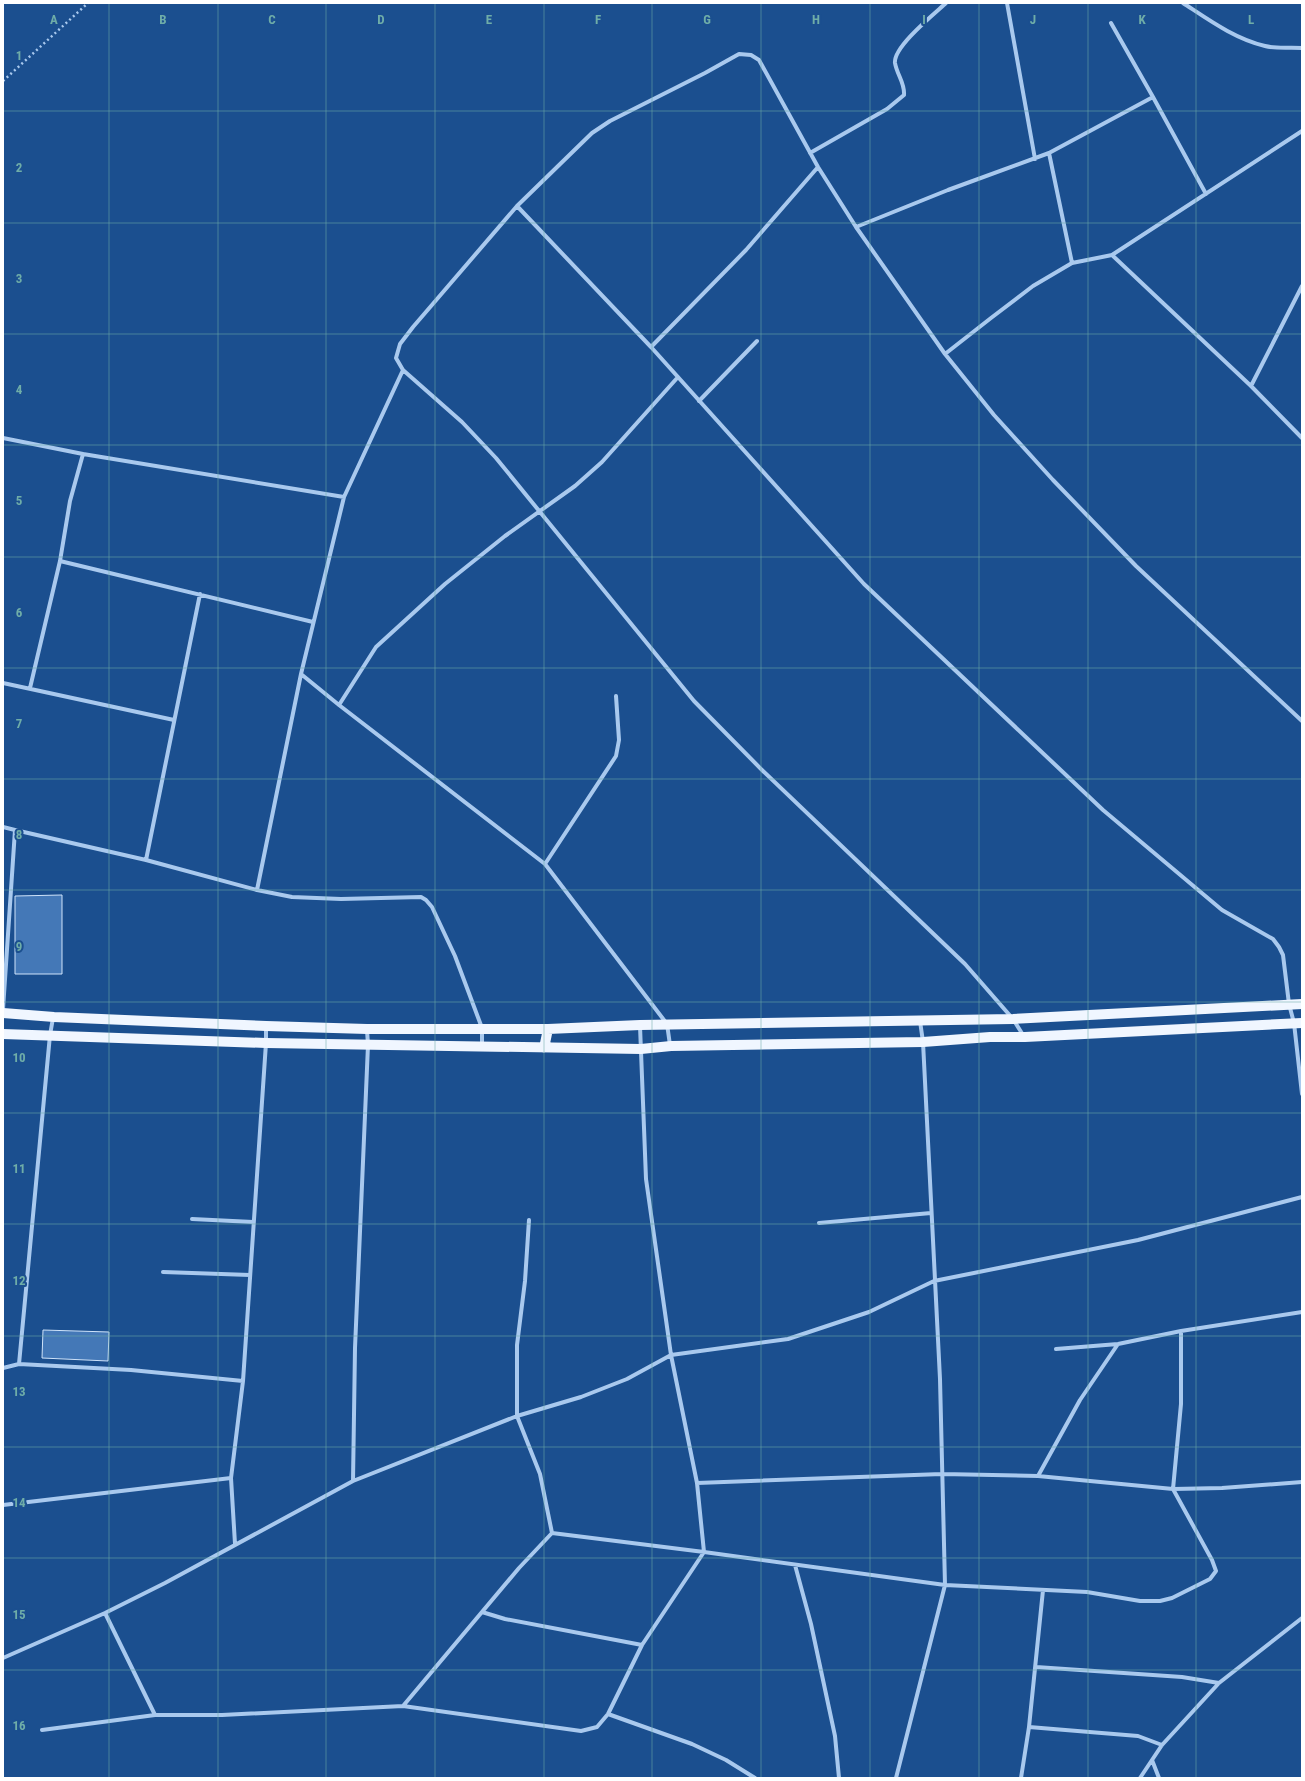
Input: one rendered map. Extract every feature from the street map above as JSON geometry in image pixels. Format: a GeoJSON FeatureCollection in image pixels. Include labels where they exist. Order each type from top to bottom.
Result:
{"type":"FeatureCollection","features":[{"type":"Feature","properties":{"kind":"main road"},"geometry":{"type":"LineString","coordinates":[[3,1013],[54,1017],[366,1029],[548,1029],[667,1024],[1013,1019],[1302,1004]]}},
{"type":"Feature","properties":{"kind":"main road"},"geometry":{"type":"LineString","coordinates":[[3,1034],[266,1044],[641,1049],[670,1046],[923,1042],[990,1037],[1025,1037],[1298,1023]]}},
{"type":"Feature","properties":{"kind":"main road"},"geometry":{"type":"LineString","coordinates":[[544,1048],[548,1029]]}},
{"type":"Feature","properties":{"kind":"street"},"geometry":{"type":"LineString","coordinates":[[810,153],[888,108],[904,95],[905,87],[895,64],[895,58],[901,46],[946,3]]}},
{"type":"Feature","properties":{"kind":"street"},"geometry":{"type":"LineString","coordinates":[[1007,3],[1035,159]]}},
{"type":"Feature","properties":{"kind":"street"},"geometry":{"type":"LineString","coordinates":[[1183,3],[1217,25],[1238,36],[1266,46],[1302,48]]}},
{"type":"Feature","properties":{"kind":"street"},"geometry":{"type":"LineString","coordinates":[[1111,23],[1206,194]]}},
{"type":"Feature","properties":{"kind":"street"},"geometry":{"type":"LineString","coordinates":[[1025,1037],[1013,1019],[965,964],[763,771],[694,701],[496,458],[462,422],[403,370],[396,358],[400,344],[517,206],[592,133],[610,121],[739,54],[751,55],[759,60],[818,168],[856,227],[946,354],[994,415],[1136,566],[1302,721]]}},
{"type":"Feature","properties":{"kind":"street"},"geometry":{"type":"LineString","coordinates":[[856,227],[948,190],[1050,154],[1153,97]]}},
{"type":"Feature","properties":{"kind":"street"},"geometry":{"type":"LineString","coordinates":[[946,354],[1033,286],[1072,263],[1112,255],[1302,131]]}},
{"type":"Feature","properties":{"kind":"street"},"geometry":{"type":"LineString","coordinates":[[1050,154],[1072,263]]}},
{"type":"Feature","properties":{"kind":"street"},"geometry":{"type":"LineString","coordinates":[[651,347],[746,250],[818,168]]}},
{"type":"Feature","properties":{"kind":"street"},"geometry":{"type":"LineString","coordinates":[[517,206],[651,347],[864,584],[1102,810],[1222,910],[1273,939],[1279,946],[1283,955],[1289,1004],[1298,1023],[1302,1094]]}},
{"type":"Feature","properties":{"kind":"street"},"geometry":{"type":"LineString","coordinates":[[1112,255],[1251,386],[1302,438]]}},
{"type":"Feature","properties":{"kind":"street"},"geometry":{"type":"LineString","coordinates":[[1251,386],[1302,286]]}},
{"type":"Feature","properties":{"kind":"street"},"geometry":{"type":"LineString","coordinates":[[699,401],[757,341]]}},
{"type":"Feature","properties":{"kind":"street"},"geometry":{"type":"LineString","coordinates":[[257,890],[301,674],[344,497],[403,370]]}},
{"type":"Feature","properties":{"kind":"street"},"geometry":{"type":"LineString","coordinates":[[338,705],[376,647],[445,584],[505,536],[576,486],[602,462],[678,377]]}},
{"type":"Feature","properties":{"kind":"street"},"geometry":{"type":"LineString","coordinates":[[3,438],[83,454],[344,497]]}},
{"type":"Feature","properties":{"kind":"street"},"geometry":{"type":"LineString","coordinates":[[30,688],[60,561],[70,501],[83,454]]}},
{"type":"Feature","properties":{"kind":"street"},"geometry":{"type":"LineString","coordinates":[[60,561],[313,622]]}},
{"type":"Feature","properties":{"kind":"street"},"geometry":{"type":"LineString","coordinates":[[146,860],[200,594]]}},
{"type":"Feature","properties":{"kind":"street"},"geometry":{"type":"LineString","coordinates":[[301,674],[338,705],[545,864],[667,1024],[670,1046]]}},
{"type":"Feature","properties":{"kind":"street"},"geometry":{"type":"LineString","coordinates":[[3,682],[174,720]]}},
{"type":"Feature","properties":{"kind":"street"},"geometry":{"type":"LineString","coordinates":[[545,864],[616,756],[619,740],[616,696]]}},
{"type":"Feature","properties":{"kind":"street"},"geometry":{"type":"LineString","coordinates":[[3,827],[146,860],[257,890],[292,897],[341,899],[421,897],[432,907],[455,956],[482,1028],[482,1047]]}},
{"type":"Feature","properties":{"kind":"street"},"geometry":{"type":"LineString","coordinates":[[3,1009],[15,830]]}},
{"type":"Feature","properties":{"kind":"street"},"geometry":{"type":"LineString","coordinates":[[19,1364],[50,1035],[54,1017]]}},
{"type":"Feature","properties":{"kind":"street"},"geometry":{"type":"LineString","coordinates":[[896,1778],[945,1585],[940,1379],[923,1042],[920,1021]]}},
{"type":"Feature","properties":{"kind":"street"},"geometry":{"type":"LineString","coordinates":[[42,1730],[156,1715],[222,1714],[403,1706],[581,1731],[597,1727],[608,1714],[642,1645],[704,1552],[697,1483],[671,1355],[646,1179],[640,1025]]}},
{"type":"Feature","properties":{"kind":"street"},"geometry":{"type":"LineString","coordinates":[[235,1544],[231,1478],[243,1381],[266,1026]]}},
{"type":"Feature","properties":{"kind":"street"},"geometry":{"type":"LineString","coordinates":[[353,1481],[355,1348],[368,1045],[366,1029]]}},
{"type":"Feature","properties":{"kind":"street"},"geometry":{"type":"LineString","coordinates":[[3,1658],[105,1613],[165,1583],[353,1481],[516,1416],[581,1397],[627,1379],[671,1355],[788,1339],[869,1312],[934,1281],[1138,1240],[1302,1197]]}},
{"type":"Feature","properties":{"kind":"street"},"geometry":{"type":"LineString","coordinates":[[819,1223],[931,1213]]}},
{"type":"Feature","properties":{"kind":"street"},"geometry":{"type":"LineString","coordinates":[[192,1219],[253,1222]]}},
{"type":"Feature","properties":{"kind":"street"},"geometry":{"type":"LineString","coordinates":[[529,1220],[525,1281],[517,1345],[516,1416],[540,1474],[552,1533]]}},
{"type":"Feature","properties":{"kind":"street"},"geometry":{"type":"LineString","coordinates":[[163,1272],[250,1275]]}},
{"type":"Feature","properties":{"kind":"street"},"geometry":{"type":"LineString","coordinates":[[1056,1349],[1118,1344],[1181,1331],[1302,1312]]}},
{"type":"Feature","properties":{"kind":"street"},"geometry":{"type":"LineString","coordinates":[[552,1533],[945,1585],[990,1586],[1087,1592],[1140,1600],[1160,1601],[1172,1598],[1210,1579],[1216,1571],[1212,1560],[1173,1489],[1181,1404],[1181,1331]]}},
{"type":"Feature","properties":{"kind":"street"},"geometry":{"type":"LineString","coordinates":[[1038,1476],[1080,1400],[1118,1344]]}},
{"type":"Feature","properties":{"kind":"street"},"geometry":{"type":"LineString","coordinates":[[3,1368],[19,1364],[131,1370],[243,1381]]}},
{"type":"Feature","properties":{"kind":"street"},"geometry":{"type":"LineString","coordinates":[[697,1483],[942,1474],[1038,1476],[1173,1489],[1222,1488],[1302,1482]]}},
{"type":"Feature","properties":{"kind":"street"},"geometry":{"type":"LineString","coordinates":[[3,1505],[231,1478]]}},
{"type":"Feature","properties":{"kind":"street"},"geometry":{"type":"LineString","coordinates":[[403,1706],[482,1612],[552,1533]]}},
{"type":"Feature","properties":{"kind":"street"},"geometry":{"type":"LineString","coordinates":[[795,1565],[811,1624],[835,1736],[838,1778]]}},
{"type":"Feature","properties":{"kind":"street"},"geometry":{"type":"LineString","coordinates":[[1021,1778],[1029,1727],[1044,1590]]}},
{"type":"Feature","properties":{"kind":"street"},"geometry":{"type":"LineString","coordinates":[[482,1612],[505,1619],[642,1645]]}},
{"type":"Feature","properties":{"kind":"street"},"geometry":{"type":"LineString","coordinates":[[105,1613],[156,1715]]}},
{"type":"Feature","properties":{"kind":"street"},"geometry":{"type":"LineString","coordinates":[[1140,1778],[1162,1745],[1219,1683],[1302,1618]]}},
{"type":"Feature","properties":{"kind":"street"},"geometry":{"type":"LineString","coordinates":[[1036,1667],[1182,1677],[1219,1683]]}},
{"type":"Feature","properties":{"kind":"street"},"geometry":{"type":"LineString","coordinates":[[608,1714],[692,1744],[726,1760],[755,1778]]}},
{"type":"Feature","properties":{"kind":"street"},"geometry":{"type":"LineString","coordinates":[[1029,1727],[1138,1736],[1162,1745]]}},
{"type":"Feature","properties":{"kind":"street"},"geometry":{"type":"LineString","coordinates":[[1152,1760],[1159,1778]]}},
{"type":"Feature","properties":{"kind":"path"},"geometry":{"type":"LineString","coordinates":[[3,81],[88,3]]}},
{"type":"Feature","properties":{"kind":"building"},"geometry":{"type":"Polygon","coordinates":[[[62,895],[62,974],[15,974],[15,896],[62,895]]]}},
{"type":"Feature","properties":{"kind":"building"},"geometry":{"type":"Polygon","coordinates":[[[43,1330],[109,1332],[108,1361],[42,1358],[43,1330]]]}}]}
